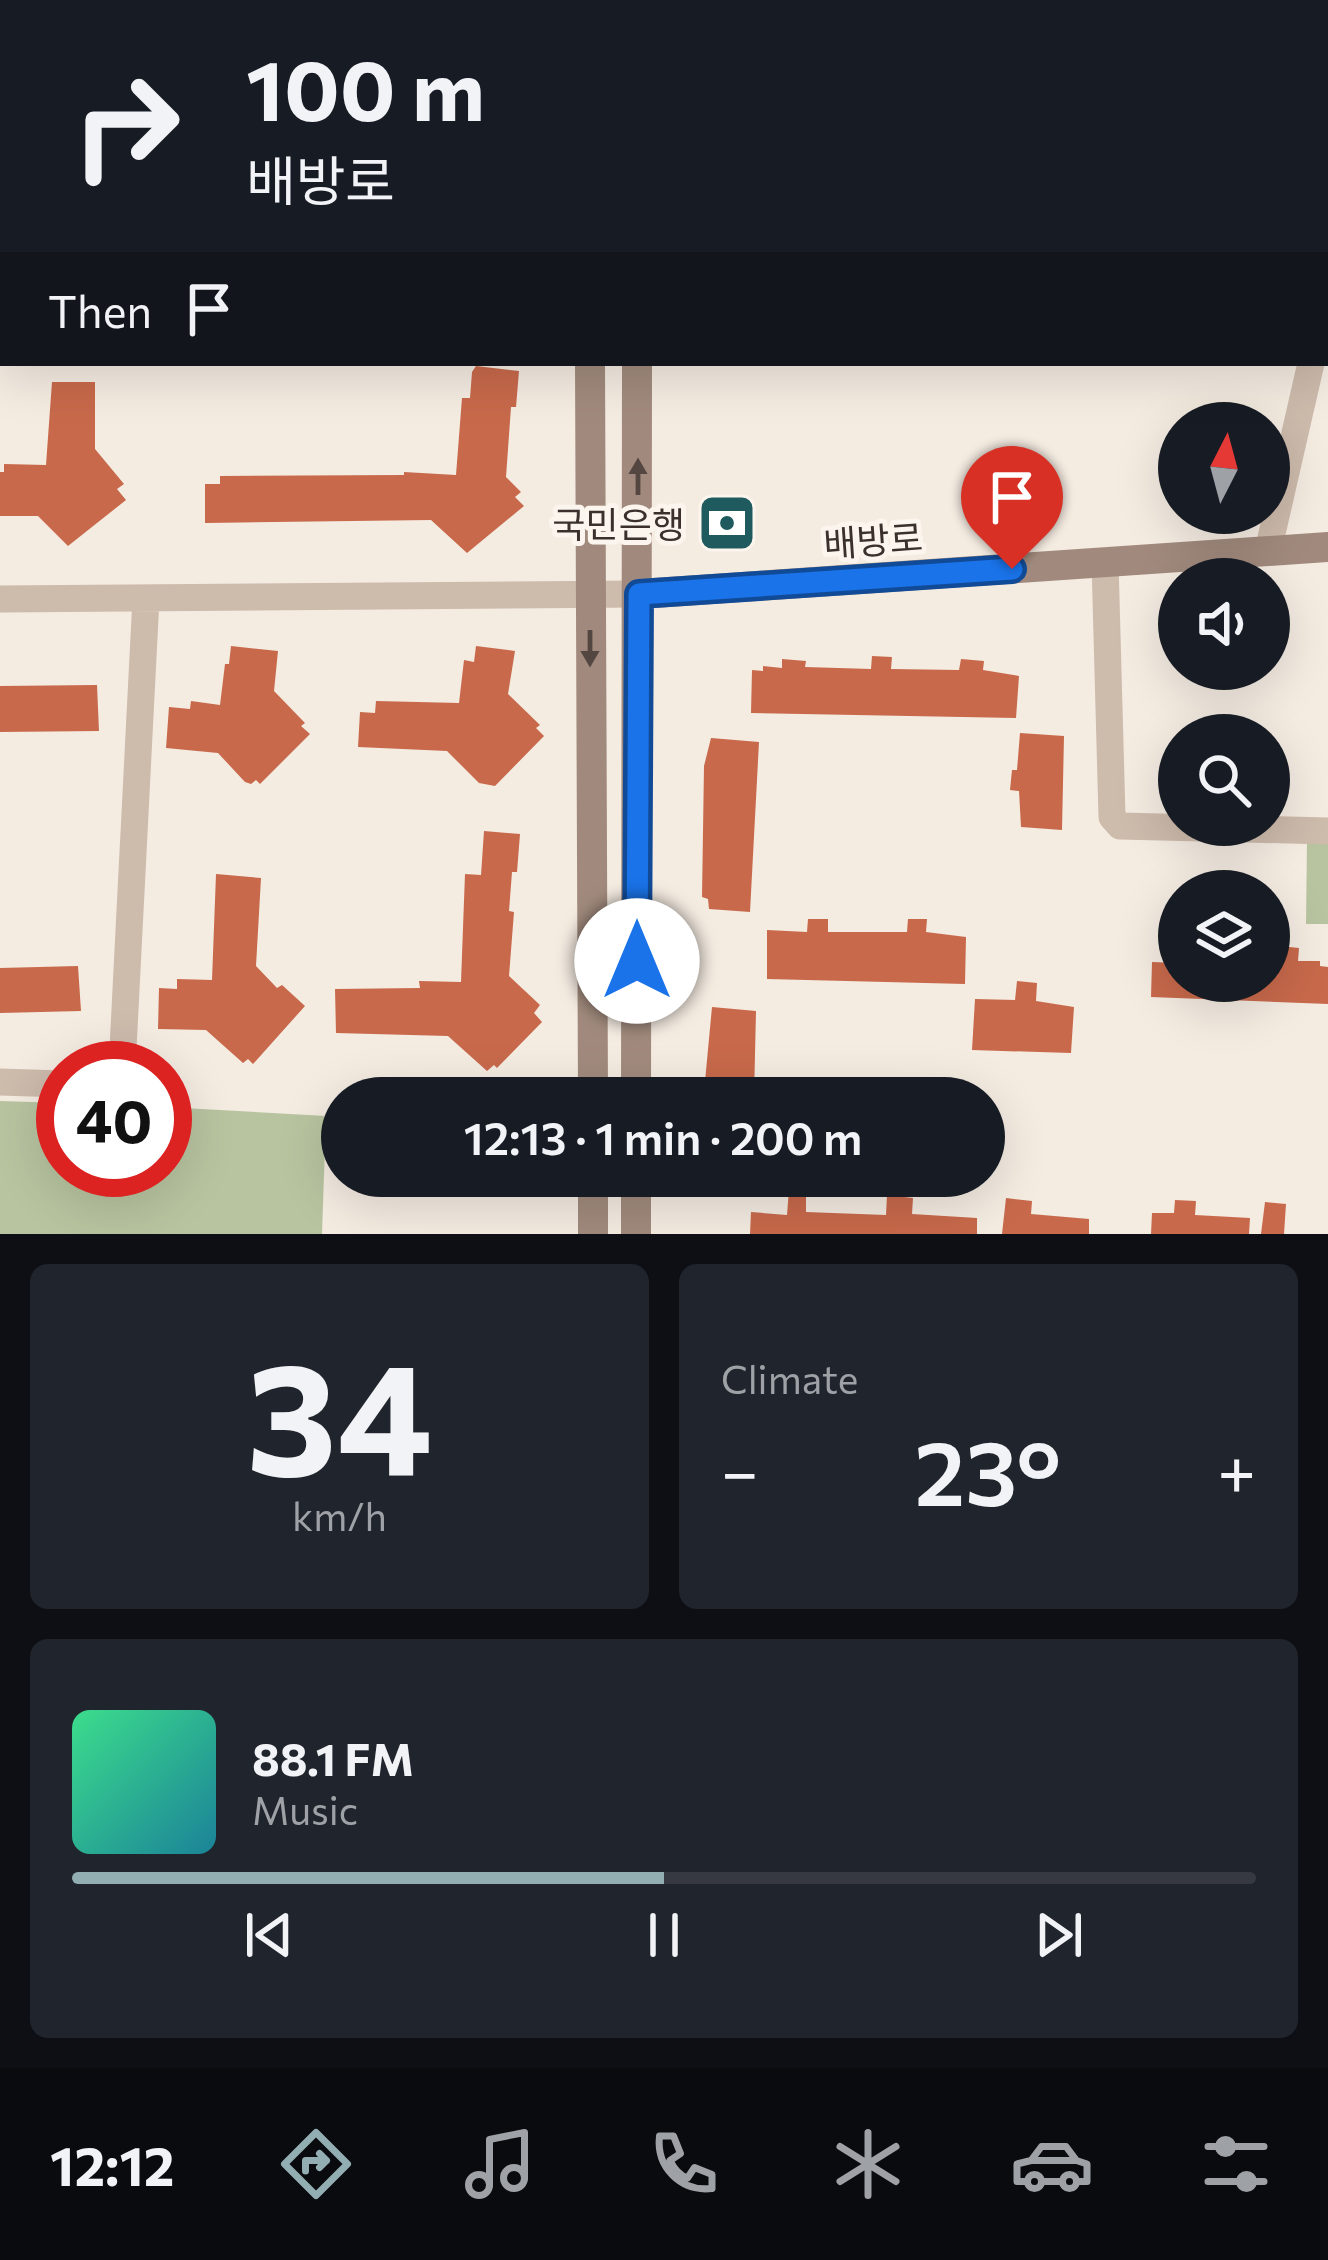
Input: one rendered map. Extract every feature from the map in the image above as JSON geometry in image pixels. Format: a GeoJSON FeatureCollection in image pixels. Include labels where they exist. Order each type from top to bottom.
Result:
{"type":"FeatureCollection","features":[{"type":"Feature","properties":{"kind":"street"},"geometry":{"type":"LineString","coordinates":[[590,366],[592,1077]]}},
{"type":"Feature","properties":{"kind":"street"},"geometry":{"type":"LineString","coordinates":[[637,366],[637,1077]]}},
{"type":"Feature","properties":{"kind":"street"},"geometry":{"type":"LineString","coordinates":[[1268,551],[1310,366]]}},
{"type":"Feature","properties":{"kind":"street","name":"배방로"},"geometry":{"type":"LineString","coordinates":[[0,598],[639,594],[1328,547]]}},
{"type":"Feature","properties":{"kind":"street"},"geometry":{"type":"LineString","coordinates":[[1105,562],[1112,818],[1120,826],[1328,830]]}},
{"type":"Feature","properties":{"kind":"street"},"geometry":{"type":"LineString","coordinates":[[123,1041],[146,598]]}},
{"type":"Feature","properties":{"kind":"street"},"geometry":{"type":"LineString","coordinates":[[0,1082],[36,1083]]}},
{"type":"Feature","properties":{"kind":"street"},"geometry":{"type":"LineString","coordinates":[[593,1197],[593,1234]]}},
{"type":"Feature","properties":{"kind":"street"},"geometry":{"type":"LineString","coordinates":[[636,1197],[636,1234]]}},
{"type":"Feature","properties":{"kind":"green space"},"geometry":{"type":"Polygon","coordinates":[[[1307,840],[1328,841],[1328,924],[1306,924],[1307,840]]]}},
{"type":"Feature","properties":{"kind":"green space"},"geometry":{"type":"Polygon","coordinates":[[[0,1101],[36,1102],[36,1197],[192,1197],[192,1109],[321,1116],[322,1234],[0,1234],[0,1101]]]}},
{"type":"Feature","properties":{"kind":"building"},"geometry":{"type":"Polygon","coordinates":[[[476,366],[519,371],[506,477],[521,492],[515,497],[524,506],[467,553],[431,520],[205,523],[205,484],[220,484],[220,476],[456,475],[462,398],[470,398],[476,366]]]}},
{"type":"Feature","properties":{"kind":"building"},"geometry":{"type":"Polygon","coordinates":[[[52,382],[95,382],[95,449],[124,484],[117,489],[126,500],[68,546],[38,516],[0,516],[4,464],[46,465],[52,382]]]}},
{"type":"Feature","properties":{"kind":"building"},"geometry":{"type":"Polygon","coordinates":[[[231,646],[278,651],[274,691],[310,734],[260,784],[245,782],[218,753],[166,748],[169,707],[190,709],[191,701],[220,705],[231,646]]]}},
{"type":"Feature","properties":{"kind":"building"},"geometry":{"type":"Polygon","coordinates":[[[476,646],[515,651],[508,694],[540,725],[536,728],[544,736],[495,786],[479,783],[447,751],[358,747],[360,712],[375,713],[376,701],[459,703],[464,660],[474,662],[476,646]]]}},
{"type":"Feature","properties":{"kind":"building"},"geometry":{"type":"Polygon","coordinates":[[[872,656],[892,657],[891,669],[959,670],[961,659],[984,661],[983,670],[1019,676],[1016,718],[751,713],[752,670],[782,668],[782,659],[806,661],[805,667],[871,669],[872,656]]]}},
{"type":"Feature","properties":{"kind":"building"},"geometry":{"type":"Polygon","coordinates":[[[97,685],[99,731],[0,732],[0,686],[97,685]]]}},
{"type":"Feature","properties":{"kind":"building"},"geometry":{"type":"Polygon","coordinates":[[[1020,733],[1064,736],[1062,830],[1021,827],[1019,791],[1010,790],[1020,733]]]}},
{"type":"Feature","properties":{"kind":"building"},"geometry":{"type":"Polygon","coordinates":[[[711,738],[759,742],[750,912],[709,909],[708,899],[702,897],[704,766],[711,738]]]}},
{"type":"Feature","properties":{"kind":"building"},"geometry":{"type":"Polygon","coordinates":[[[484,831],[520,834],[517,872],[512,872],[509,976],[540,1005],[534,1013],[542,1022],[497,1068],[494,1065],[487,1071],[448,1036],[336,1033],[335,989],[420,988],[419,981],[461,982],[465,874],[481,875],[484,831]]]}},
{"type":"Feature","properties":{"kind":"building"},"geometry":{"type":"Polygon","coordinates":[[[216,874],[261,878],[256,966],[277,988],[282,985],[305,1006],[253,1064],[248,1059],[243,1063],[206,1030],[158,1029],[159,988],[177,989],[177,979],[212,980],[216,874]]]}},
{"type":"Feature","properties":{"kind":"building"},"geometry":{"type":"Polygon","coordinates":[[[808,919],[828,919],[828,932],[907,932],[908,919],[927,919],[926,932],[966,937],[965,984],[767,979],[767,930],[807,932],[808,919]]]}},
{"type":"Feature","properties":{"kind":"building"},"geometry":{"type":"Polygon","coordinates":[[[1290,947],[1299,948],[1298,961],[1320,961],[1320,966],[1328,967],[1328,1004],[1277,1002],[1290,1002],[1290,947]]]}},
{"type":"Feature","properties":{"kind":"building"},"geometry":{"type":"Polygon","coordinates":[[[1152,962],[1158,962],[1158,997],[1151,997],[1152,962]]]}},
{"type":"Feature","properties":{"kind":"building"},"geometry":{"type":"Polygon","coordinates":[[[78,966],[81,1011],[0,1013],[0,968],[78,966]]]}},
{"type":"Feature","properties":{"kind":"building"},"geometry":{"type":"Polygon","coordinates":[[[1017,981],[1037,983],[1036,1001],[1074,1007],[1071,1053],[972,1050],[975,999],[1015,1000],[1017,981]]]}},
{"type":"Feature","properties":{"kind":"building"},"geometry":{"type":"Polygon","coordinates":[[[712,1007],[756,1011],[754,1077],[705,1077],[712,1007]]]}},
{"type":"Feature","properties":{"kind":"building"},"geometry":{"type":"Polygon","coordinates":[[[788,1197],[806,1197],[806,1212],[886,1215],[887,1197],[904,1197],[913,1198],[912,1214],[977,1218],[977,1234],[750,1234],[751,1212],[787,1215],[788,1197]]]}},
{"type":"Feature","properties":{"kind":"building"},"geometry":{"type":"Polygon","coordinates":[[[1006,1198],[1032,1201],[1031,1214],[1089,1219],[1089,1234],[1002,1234],[1006,1198]]]}},
{"type":"Feature","properties":{"kind":"building"},"geometry":{"type":"Polygon","coordinates":[[[1175,1200],[1196,1201],[1195,1215],[1250,1218],[1249,1234],[1151,1234],[1152,1213],[1174,1213],[1175,1200]]]}},
{"type":"Feature","properties":{"kind":"building"},"geometry":{"type":"Polygon","coordinates":[[[1265,1202],[1286,1204],[1284,1234],[1261,1234],[1265,1202]]]}},
{"type":"Feature","properties":{"kind":"place","name":"국민은행"},"geometry":{"type":"Point","coordinates":[727,523]}},
{"type":"Feature","properties":{"kind":"route"},"geometry":{"type":"LineString","coordinates":[[637,961],[639,594],[1012,569]]}}]}
